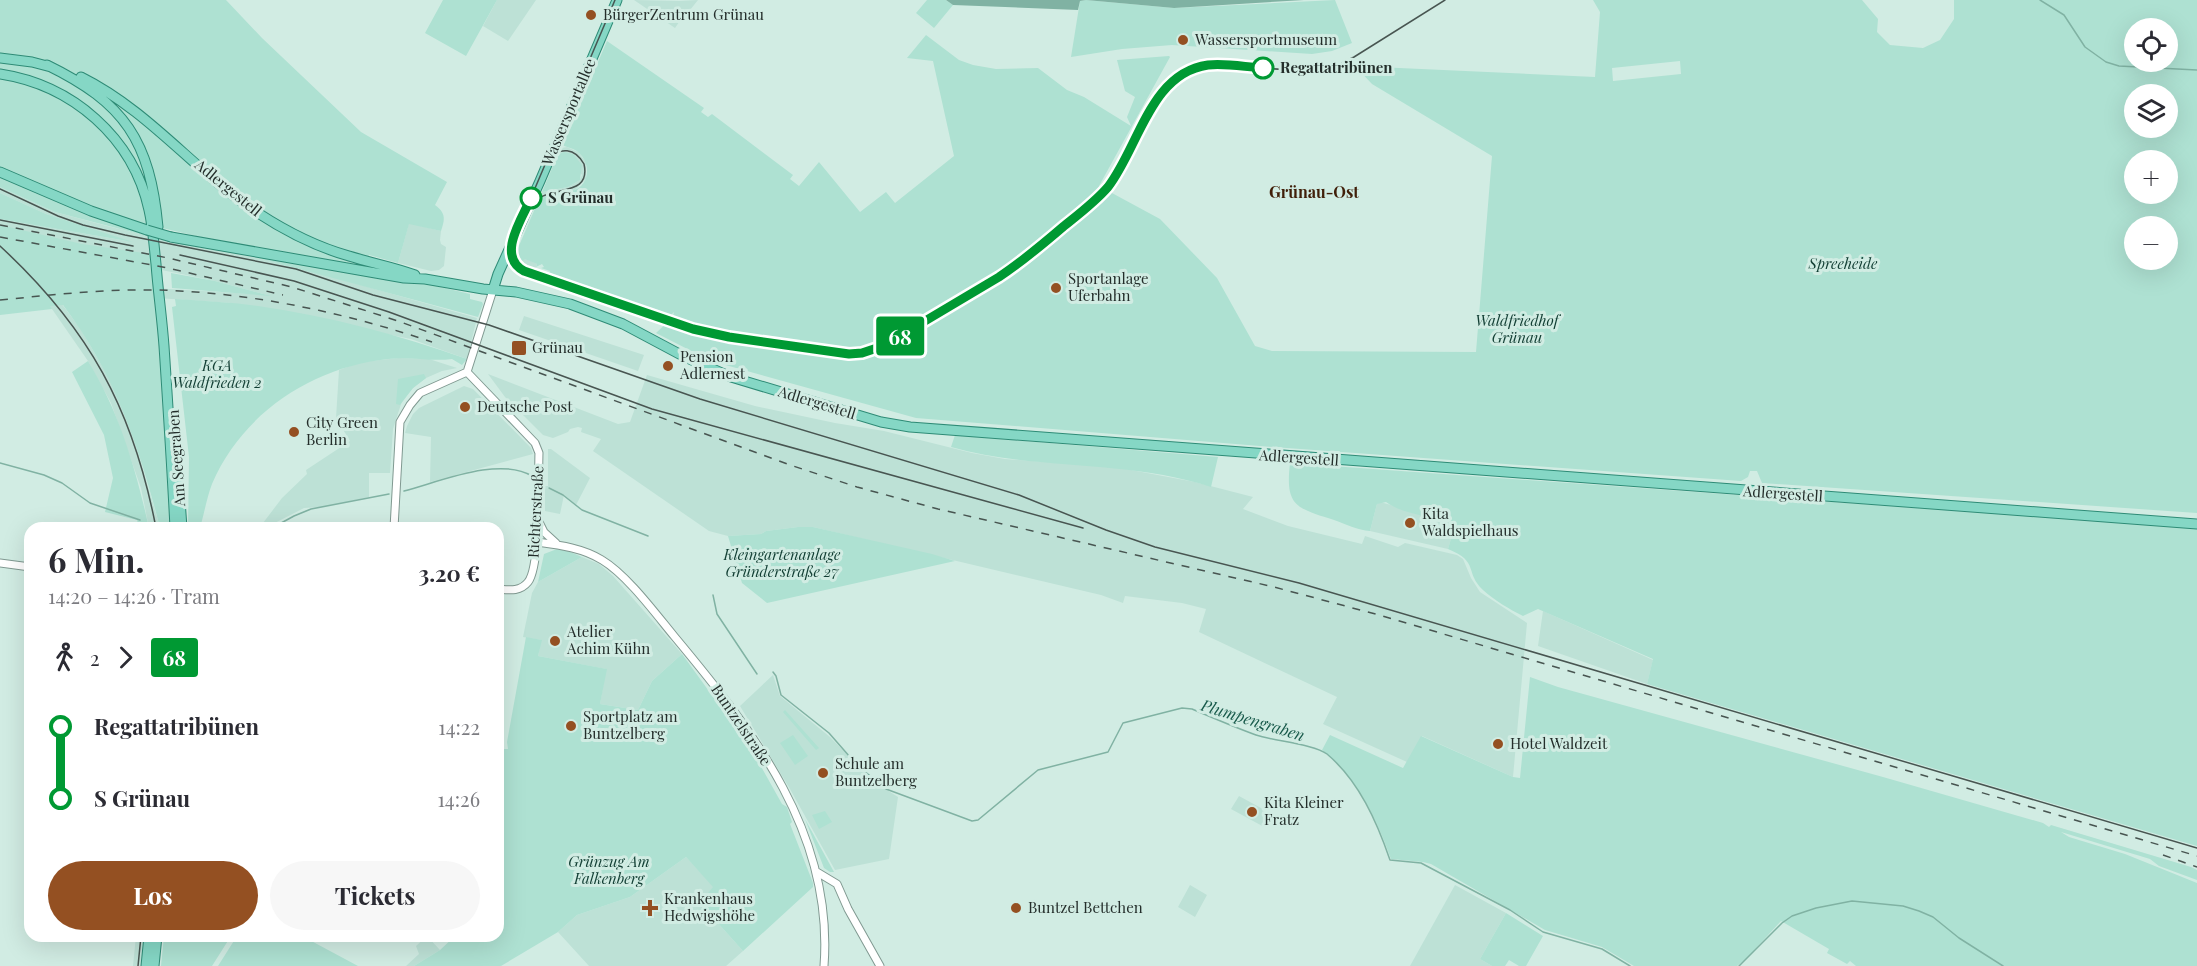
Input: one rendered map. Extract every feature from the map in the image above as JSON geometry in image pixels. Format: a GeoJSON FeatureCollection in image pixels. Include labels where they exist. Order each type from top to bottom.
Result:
{"type":"FeatureCollection","features":[{"type":"Feature","properties":{"kind":"main road","name":"Wassersportallee"},"geometry":{"type":"LineString","coordinates":[[493,290],[617,0]]}},
{"type":"Feature","properties":{"kind":"main road","name":"Adlergestell"},"geometry":{"type":"LineString","coordinates":[[0,58],[47,65],[75,74],[129,106],[241,201],[274,223],[336,252],[425,279]]}},
{"type":"Feature","properties":{"kind":"main road","name":"Adlergestell"},"geometry":{"type":"LineString","coordinates":[[47,65],[80,82],[111,107],[126,123],[147,162],[156,205],[170,389]]}},
{"type":"Feature","properties":{"kind":"main road"},"geometry":{"type":"LineString","coordinates":[[0,74],[44,86],[83,107],[112,135],[135,170],[152,222],[170,389]]}},
{"type":"Feature","properties":{"kind":"main road","name":"Adlergestell"},"geometry":{"type":"LineString","coordinates":[[0,172],[91,211],[171,237],[404,278],[533,295],[586,309],[623,324],[685,357],[731,377],[881,422],[910,427],[2197,524]]}},
{"type":"Feature","properties":{"kind":"main road","name":"Am Seegraben"},"geometry":{"type":"LineString","coordinates":[[170,389],[175,522]]}},
{"type":"Feature","properties":{"kind":"main road","name":"Am Seegraben"},"geometry":{"type":"LineString","coordinates":[[170,389],[181,522]]}},
{"type":"Feature","properties":{"kind":"main road"},"geometry":{"type":"LineString","coordinates":[[146,966],[148,942]]}},
{"type":"Feature","properties":{"kind":"main road"},"geometry":{"type":"LineString","coordinates":[[154,966],[156,942]]}},
{"type":"Feature","properties":{"kind":"street"},"geometry":{"type":"LineString","coordinates":[[394,522],[400,422],[420,393],[467,372],[493,290]]}},
{"type":"Feature","properties":{"kind":"street","name":"Richterstraße"},"geometry":{"type":"LineString","coordinates":[[467,372],[538,449],[537,542],[532,574],[526,584],[513,590],[504,590]]}},
{"type":"Feature","properties":{"kind":"street","name":"Buntzelstraße"},"geometry":{"type":"LineString","coordinates":[[538,520],[549,538],[561,545]]}},
{"type":"Feature","properties":{"kind":"street","name":"Buntzelstraße"},"geometry":{"type":"LineString","coordinates":[[537,542],[577,549],[602,559],[651,609],[735,710],[791,803],[803,828],[818,872],[825,928],[824,966]]}},
{"type":"Feature","properties":{"kind":"street"},"geometry":{"type":"LineString","coordinates":[[0,563],[24,566]]}},
{"type":"Feature","properties":{"kind":"street"},"geometry":{"type":"LineString","coordinates":[[818,872],[837,884],[848,909],[880,966]]}},
{"type":"Feature","properties":{"kind":"shaded area"},"geometry":{"type":"Polygon","coordinates":[[[497,0],[536,0],[508,41],[483,26],[497,0]]]}},
{"type":"Feature","properties":{"kind":"shaded area"},"geometry":{"type":"Polygon","coordinates":[[[634,0],[698,0],[690,10],[688,9],[675,28],[634,0]]]}},
{"type":"Feature","properties":{"kind":"shaded area"},"geometry":{"type":"Polygon","coordinates":[[[946,0],[1086,0],[1080,1],[1078,10],[953,5],[946,0]]]}},
{"type":"Feature","properties":{"kind":"shaded area"},"geometry":{"type":"Polygon","coordinates":[[[1086,0],[1304,0],[1174,8],[1086,0]]]}},
{"type":"Feature","properties":{"kind":"shaded area"},"geometry":{"type":"Polygon","coordinates":[[[567,147],[578,152],[586,162],[586,179],[574,191],[539,199],[542,192],[568,187],[580,180],[582,175],[564,152],[558,154],[561,148],[567,147]]]}},
{"type":"Feature","properties":{"kind":"shaded area"},"geometry":{"type":"Polygon","coordinates":[[[0,187],[55,212],[172,242],[251,256],[301,268],[477,318],[467,359],[411,339],[231,303],[157,298],[61,303],[80,328],[101,364],[115,390],[133,434],[158,522],[148,522],[141,488],[111,403],[88,361],[52,309],[0,255],[0,219],[127,241],[46,214],[0,193],[0,187]],[[152,268],[153,288],[267,295],[215,281],[152,268]]]}},
{"type":"Feature","properties":{"kind":"shaded area"},"geometry":{"type":"Polygon","coordinates":[[[409,223],[441,231],[441,244],[446,247],[444,266],[439,270],[431,271],[398,263],[409,223]]]}},
{"type":"Feature","properties":{"kind":"shaded area"},"geometry":{"type":"Polygon","coordinates":[[[515,255],[516,259],[525,258],[537,264],[536,267],[534,269],[521,264],[532,271],[526,273],[521,271],[512,262],[515,255]]]}},
{"type":"Feature","properties":{"kind":"shaded area"},"geometry":{"type":"Polygon","coordinates":[[[536,272],[573,284],[571,289],[534,276],[536,272]]]}},
{"type":"Feature","properties":{"kind":"shaded area"},"geometry":{"type":"Polygon","coordinates":[[[575,285],[669,317],[665,321],[595,299],[573,291],[575,285]]]}},
{"type":"Feature","properties":{"kind":"shaded area"},"geometry":{"type":"Polygon","coordinates":[[[524,316],[644,355],[638,371],[519,330],[524,316]]]}},
{"type":"Feature","properties":{"kind":"shaded area"},"geometry":{"type":"Polygon","coordinates":[[[399,358],[429,359],[457,368],[426,378],[402,401],[393,429],[390,473],[369,473],[369,497],[322,507],[304,508],[277,522],[264,522],[282,498],[307,474],[306,470],[350,441],[336,418],[339,370],[361,362],[399,358]]]}},
{"type":"Feature","properties":{"kind":"shaded area"},"geometry":{"type":"Polygon","coordinates":[[[488,374],[618,424],[630,422],[647,375],[755,406],[884,431],[972,453],[1005,459],[1115,467],[1195,482],[1253,497],[1243,509],[1288,526],[1362,544],[1365,536],[1398,547],[1405,543],[1457,555],[1463,559],[1480,592],[1527,623],[1513,777],[1422,736],[1407,762],[1323,724],[1337,697],[1199,632],[1206,609],[1182,603],[1125,596],[1123,603],[1101,595],[813,527],[728,536],[709,531],[593,451],[601,439],[581,432],[582,428],[570,429],[553,438],[543,435],[505,397],[488,374]]]}},
{"type":"Feature","properties":{"kind":"shaded area"},"geometry":{"type":"Polygon","coordinates":[[[464,386],[473,389],[531,448],[533,454],[430,482],[431,437],[405,433],[407,426],[419,408],[464,386]]]}},
{"type":"Feature","properties":{"kind":"shaded area"},"geometry":{"type":"Polygon","coordinates":[[[548,449],[590,478],[576,505],[564,495],[560,514],[545,511],[548,449]]]}},
{"type":"Feature","properties":{"kind":"shaded area","name":"Kita Waldspielhaus"},"geometry":{"type":"Polygon","coordinates":[[[1380,502],[1442,519],[1455,526],[1448,549],[1370,531],[1377,504],[1380,502]]]}},
{"type":"Feature","properties":{"kind":"shaded area"},"geometry":{"type":"Polygon","coordinates":[[[582,557],[599,564],[613,576],[682,654],[652,681],[638,710],[600,704],[606,669],[538,656],[541,640],[523,637],[532,593],[538,582],[582,557]]]}},
{"type":"Feature","properties":{"kind":"shaded area"},"geometry":{"type":"Polygon","coordinates":[[[1543,611],[1653,660],[1647,684],[1538,646],[1543,611]]]}},
{"type":"Feature","properties":{"kind":"shaded area","name":"Schule am Buntzelberg"},"geometry":{"type":"Polygon","coordinates":[[[773,675],[780,696],[830,737],[873,781],[898,797],[889,859],[835,870],[740,706],[773,675]]]}},
{"type":"Feature","properties":{"kind":"shaded area","name":"Kita Kleiner Fratz"},"geometry":{"type":"Polygon","coordinates":[[[1239,796],[1274,815],[1266,828],[1231,809],[1239,796]]]}},
{"type":"Feature","properties":{"kind":"shaded area","name":"Krankenhaus Hedwigshöhe"},"geometry":{"type":"Polygon","coordinates":[[[686,857],[714,887],[700,903],[743,951],[726,966],[589,966],[558,932],[577,915],[630,897],[686,857]]]}},
{"type":"Feature","properties":{"kind":"shaded area"},"geometry":{"type":"Polygon","coordinates":[[[1190,885],[1207,895],[1195,917],[1178,907],[1190,885]]]}},
{"type":"Feature","properties":{"kind":"shaded area"},"geometry":{"type":"Polygon","coordinates":[[[1455,885],[1506,913],[1480,959],[1492,966],[1410,966],[1455,885]]]}},
{"type":"Feature","properties":{"kind":"shaded area"},"geometry":{"type":"Polygon","coordinates":[[[135,942],[143,942],[141,966],[133,966],[135,942]]]}},
{"type":"Feature","properties":{"kind":"shaded area"},"geometry":{"type":"Polygon","coordinates":[[[420,942],[433,942],[440,950],[414,966],[406,966],[419,954],[416,946],[420,942]]]}},
{"type":"Feature","properties":{"kind":"green space"},"geometry":{"type":"Polygon","coordinates":[[[0,0],[226,0],[262,38],[361,132],[447,182],[435,205],[444,216],[441,231],[409,224],[398,263],[369,255],[365,266],[222,242],[109,215],[0,168],[0,0]]]}},
{"type":"Feature","properties":{"kind":"green space"},"geometry":{"type":"Polygon","coordinates":[[[443,0],[497,0],[466,56],[425,33],[443,0]]]}},
{"type":"Feature","properties":{"kind":"green space"},"geometry":{"type":"Polygon","coordinates":[[[927,0],[946,0],[953,5],[934,28],[916,13],[927,0]]]}},
{"type":"Feature","properties":{"kind":"green space"},"geometry":{"type":"Polygon","coordinates":[[[1335,0],[1352,43],[1332,51],[1312,54],[1172,45],[1122,49],[1071,57],[1080,1],[1174,8],[1335,0]]]}},
{"type":"Feature","properties":{"kind":"green space","name":"Spreeheide"},"geometry":{"type":"Polygon","coordinates":[[[1593,0],[1862,0],[1878,19],[1877,32],[1890,45],[1923,48],[1940,40],[1954,19],[1954,0],[2197,0],[2197,513],[1762,483],[1757,471],[1750,471],[1748,477],[1741,481],[916,418],[711,361],[656,333],[673,317],[674,312],[669,317],[575,285],[575,283],[549,274],[550,271],[541,268],[544,267],[542,264],[536,267],[537,264],[525,259],[519,263],[515,255],[539,199],[572,191],[582,185],[585,180],[587,169],[583,158],[575,150],[562,145],[607,41],[704,108],[701,112],[708,117],[712,114],[793,175],[790,179],[799,186],[819,162],[860,212],[886,192],[895,203],[954,156],[933,61],[907,58],[926,35],[959,60],[973,65],[996,69],[1038,68],[1067,90],[1084,97],[1131,126],[1127,117],[1135,97],[1125,91],[1117,60],[1169,56],[1099,186],[1160,219],[1217,278],[1255,346],[1272,351],[1476,352],[1492,156],[1372,84],[1355,66],[1595,77],[1600,12],[1593,0]],[[1680,61],[1612,68],[1613,81],[1681,74],[1680,61]]]}},
{"type":"Feature","properties":{"kind":"green space"},"geometry":{"type":"Polygon","coordinates":[[[564,152],[573,154],[582,165],[580,180],[568,187],[542,192],[558,154],[564,152]]]}},
{"type":"Feature","properties":{"kind":"green space"},"geometry":{"type":"Polygon","coordinates":[[[0,175],[147,233],[147,236],[55,212],[0,187],[0,175]]]}},
{"type":"Feature","properties":{"kind":"green space"},"geometry":{"type":"Polygon","coordinates":[[[0,193],[46,214],[133,242],[0,219],[0,193]]]}},
{"type":"Feature","properties":{"kind":"green space"},"geometry":{"type":"Polygon","coordinates":[[[0,225],[82,244],[151,254],[157,298],[171,522],[158,522],[134,440],[111,384],[97,357],[63,305],[50,306],[52,309],[0,315],[0,225]]]}},
{"type":"Feature","properties":{"kind":"green space"},"geometry":{"type":"Polygon","coordinates":[[[251,256],[428,284],[470,294],[470,299],[483,304],[478,317],[251,256]]]}},
{"type":"Feature","properties":{"kind":"green space"},"geometry":{"type":"Polygon","coordinates":[[[171,273],[215,281],[271,296],[172,288],[171,273]]]}},
{"type":"Feature","properties":{"kind":"green space","name":"KGA Waldfrieden 2"},"geometry":{"type":"Polygon","coordinates":[[[175,299],[285,310],[390,334],[467,359],[462,365],[452,359],[388,359],[333,372],[307,383],[261,415],[242,436],[225,459],[212,484],[202,522],[188,522],[189,457],[172,307],[176,306],[175,299]]]}},
{"type":"Feature","properties":{"kind":"green space"},"geometry":{"type":"Polygon","coordinates":[[[88,361],[99,381],[126,442],[147,522],[138,522],[105,512],[113,478],[104,435],[72,372],[88,361]]]}},
{"type":"Feature","properties":{"kind":"green space"},"geometry":{"type":"Polygon","coordinates":[[[424,374],[426,378],[413,388],[400,405],[396,404],[398,379],[424,374]]]}},
{"type":"Feature","properties":{"kind":"green space"},"geometry":{"type":"Polygon","coordinates":[[[955,435],[1218,457],[1211,487],[1147,472],[983,454],[951,447],[955,435]]]}},
{"type":"Feature","properties":{"kind":"green space"},"geometry":{"type":"Polygon","coordinates":[[[1290,463],[2197,528],[2197,846],[1647,684],[1653,659],[1538,609],[1523,616],[1487,594],[1477,584],[1464,558],[1448,549],[1455,525],[1402,510],[1386,502],[1377,504],[1370,531],[1310,512],[1296,503],[1292,497],[1289,488],[1290,463]]]}},
{"type":"Feature","properties":{"kind":"green space","name":"Kleingartenanlage Gründerstraße 27"},"geometry":{"type":"Polygon","coordinates":[[[813,527],[955,561],[767,603],[742,583],[728,536],[761,534],[766,531],[813,527]]]}},
{"type":"Feature","properties":{"kind":"green space"},"geometry":{"type":"Polygon","coordinates":[[[557,549],[582,557],[538,582],[544,554],[557,549]]]}},
{"type":"Feature","properties":{"kind":"green space","name":"Grünzug Am Falkenberg"},"geometry":{"type":"Polygon","coordinates":[[[526,637],[542,640],[538,656],[607,669],[600,704],[638,710],[652,681],[682,654],[753,752],[782,804],[787,807],[792,822],[790,824],[813,887],[743,951],[700,903],[713,887],[686,857],[630,897],[577,915],[558,932],[501,966],[414,966],[449,942],[504,942],[504,749],[508,749],[507,742],[526,637]]]}},
{"type":"Feature","properties":{"kind":"green space"},"geometry":{"type":"Polygon","coordinates":[[[1530,677],[1558,687],[1883,777],[2191,867],[2197,870],[2197,880],[2159,866],[2150,859],[2061,832],[2069,837],[2125,854],[2197,883],[2197,966],[1856,966],[1850,961],[1847,964],[1827,953],[1829,949],[1781,921],[1737,966],[1634,966],[1602,947],[1545,930],[1431,864],[1391,859],[1372,814],[1356,786],[1322,750],[1330,735],[1403,768],[1421,736],[1513,777],[1520,778],[1530,677]]]}},
{"type":"Feature","properties":{"kind":"green space"},"geometry":{"type":"Polygon","coordinates":[[[785,710],[819,748],[816,750],[783,712],[785,710]]]}},
{"type":"Feature","properties":{"kind":"green space"},"geometry":{"type":"Polygon","coordinates":[[[793,735],[808,756],[795,765],[780,743],[793,735]]]}},
{"type":"Feature","properties":{"kind":"green space"},"geometry":{"type":"Polygon","coordinates":[[[825,811],[832,822],[819,829],[812,815],[825,811]]]}},
{"type":"Feature","properties":{"kind":"green space"},"geometry":{"type":"Polygon","coordinates":[[[805,819],[834,872],[824,868],[805,819]]]}},
{"type":"Feature","properties":{"kind":"green space"},"geometry":{"type":"Polygon","coordinates":[[[1506,913],[1543,936],[1526,966],[1519,966],[1509,960],[1505,966],[1492,966],[1480,959],[1506,913]]]}},
{"type":"Feature","properties":{"kind":"green space"},"geometry":{"type":"Polygon","coordinates":[[[163,942],[227,942],[212,966],[161,966],[163,942]]]}},
{"type":"Feature","properties":{"kind":"green space"},"geometry":{"type":"Polygon","coordinates":[[[233,942],[313,942],[358,966],[218,966],[233,942]]]}},
{"type":"Feature","properties":{"kind":"waterway"},"geometry":{"type":"LineString","coordinates":[[2040,0],[2064,15],[2085,47],[2106,62],[2119,66],[2197,70]]}},
{"type":"Feature","properties":{"kind":"waterway","name":"Plumpengraben"},"geometry":{"type":"LineString","coordinates":[[0,463],[44,475],[62,483],[90,503],[140,520]]}},
{"type":"Feature","properties":{"kind":"waterway","name":"Plumpengraben"},"geometry":{"type":"LineString","coordinates":[[404,491],[451,477],[486,470],[503,469],[532,476]]}},
{"type":"Feature","properties":{"kind":"waterway","name":"Plumpengraben"},"geometry":{"type":"LineString","coordinates":[[549,488],[563,495],[582,510],[648,536]]}},
{"type":"Feature","properties":{"kind":"waterway","name":"Plumpengraben"},"geometry":{"type":"LineString","coordinates":[[283,522],[311,509],[389,494]]}},
{"type":"Feature","properties":{"kind":"waterway","name":"Plumpengraben"},"geometry":{"type":"LineString","coordinates":[[713,595],[717,614],[757,674]]}},
{"type":"Feature","properties":{"kind":"waterway","name":"Plumpengraben"},"geometry":{"type":"LineString","coordinates":[[773,672],[781,695],[829,733],[857,765],[886,789],[972,821],[978,820],[1038,770],[1108,752],[1123,723],[1182,708],[1192,709],[1256,735],[1313,748],[1327,754],[1358,789],[1373,817],[1390,860],[1421,863],[1510,910],[1543,932],[1602,949],[1630,966]]}},
{"type":"Feature","properties":{"kind":"waterway","name":"Plumpengraben"},"geometry":{"type":"LineString","coordinates":[[1739,966],[1792,916],[1816,908],[1852,901],[1903,906],[1933,917],[1959,938],[2003,966]]}},
{"type":"Feature","properties":{"kind":"tram line"},"geometry":{"type":"LineString","coordinates":[[615,0],[513,240],[511,255],[514,263],[526,272],[693,329],[729,337],[849,354],[862,353],[883,346],[999,277],[1092,203],[1111,182],[1160,94],[1184,73],[1212,65],[1308,71],[1332,68],[1354,57],[1445,0]]}},
{"type":"Feature","properties":{"kind":"tram line","name":"68"},"geometry":{"type":"LineString","coordinates":[[531,198],[511,250],[515,264],[524,271],[693,329],[729,337],[839,354],[862,353],[883,346],[999,277],[1017,265],[1092,203],[1111,182],[1160,94],[1176,78],[1187,71],[1205,65],[1263,68]]}},
{"type":"Feature","properties":{"kind":"tram line"},"geometry":{"type":"LineString","coordinates":[[531,206],[546,195],[581,183],[585,175],[584,164],[572,152],[557,152],[548,160]]}},
{"type":"Feature","properties":{"kind":"tram line"},"geometry":{"type":"LineString","coordinates":[[0,189],[83,225],[296,269],[373,295],[489,325],[700,399],[1019,495],[1155,547],[1299,583],[2197,848]]}},
{"type":"Feature","properties":{"kind":"tram line"},"geometry":{"type":"LineString","coordinates":[[0,220],[133,246]]}},
{"type":"Feature","properties":{"kind":"tram line"},"geometry":{"type":"LineString","coordinates":[[0,246],[59,308],[103,373],[134,445],[155,522]]}},
{"type":"Feature","properties":{"kind":"tram line"},"geometry":{"type":"LineString","coordinates":[[180,255],[294,281],[389,312],[652,409],[1083,528]]}},
{"type":"Feature","properties":{"kind":"tram line"},"geometry":{"type":"LineString","coordinates":[[138,966],[140,942]]}},
{"type":"Feature","properties":{"kind":"railway"},"geometry":{"type":"LineString","coordinates":[[0,225],[168,258],[292,287],[398,321],[790,465],[857,487],[938,509],[1274,587],[1379,615],[2197,856]]}},
{"type":"Feature","properties":{"kind":"railway"},"geometry":{"type":"LineString","coordinates":[[0,237],[168,268],[283,295]]}},
{"type":"Feature","properties":{"kind":"railway"},"geometry":{"type":"LineString","coordinates":[[0,300],[136,290],[225,295],[260,299],[330,313],[432,342]]}},
{"type":"Feature","properties":{"kind":"railway"},"geometry":{"type":"LineString","coordinates":[[2163,855],[2197,867]]}},
{"type":"Feature","properties":{"kind":"place","name":"BürgerZentrum Grünau"},"geometry":{"type":"Point","coordinates":[591,15]}},
{"type":"Feature","properties":{"kind":"place","name":"Wassersportmuseum"},"geometry":{"type":"Point","coordinates":[1183,40]}},
{"type":"Feature","properties":{"kind":"place","name":"Regattatribünen"},"geometry":{"type":"Point","coordinates":[1263,68]}},
{"type":"Feature","properties":{"kind":"place","name":"S Grünau"},"geometry":{"type":"Point","coordinates":[531,198]}},
{"type":"Feature","properties":{"kind":"place","name":"Sportanlage Uferbahn"},"geometry":{"type":"Point","coordinates":[1056,288]}},
{"type":"Feature","properties":{"kind":"place","name":"Grünau"},"geometry":{"type":"Point","coordinates":[519,348]}},
{"type":"Feature","properties":{"kind":"place","name":"Pension Adlernest"},"geometry":{"type":"Point","coordinates":[668,366]}},
{"type":"Feature","properties":{"kind":"place","name":"Deutsche Post"},"geometry":{"type":"Point","coordinates":[465,407]}},
{"type":"Feature","properties":{"kind":"place","name":"City Green Berlin"},"geometry":{"type":"Point","coordinates":[294,432]}},
{"type":"Feature","properties":{"kind":"place","name":"Kita Waldspielhaus"},"geometry":{"type":"Point","coordinates":[1410,523]}},
{"type":"Feature","properties":{"kind":"place","name":"Atelier Achim Kühn"},"geometry":{"type":"Point","coordinates":[555,641]}},
{"type":"Feature","properties":{"kind":"place","name":"Sportplatz am Buntzelberg"},"geometry":{"type":"Point","coordinates":[571,726]}},
{"type":"Feature","properties":{"kind":"place","name":"Hotel Waldzeit"},"geometry":{"type":"Point","coordinates":[1498,744]}},
{"type":"Feature","properties":{"kind":"place","name":"Schule am Buntzelberg"},"geometry":{"type":"Point","coordinates":[823,773]}},
{"type":"Feature","properties":{"kind":"place","name":"Kita Kleiner Fratz"},"geometry":{"type":"Point","coordinates":[1252,812]}},
{"type":"Feature","properties":{"kind":"place","name":"Krankenhaus Hedwigshöhe"},"geometry":{"type":"Point","coordinates":[650,908]}},
{"type":"Feature","properties":{"kind":"place","name":"Buntzel Bettchen"},"geometry":{"type":"Point","coordinates":[1016,908]}},
{"type":"Feature","properties":{"kind":"district","name":"Grünau-Ost"},"geometry":{"type":"Point","coordinates":[1314,192]}},
{"type":"Feature","properties":{"kind":"park label","name":"Waldfriedhof Grünau"},"geometry":{"type":"Point","coordinates":[1517,330]}}]}
